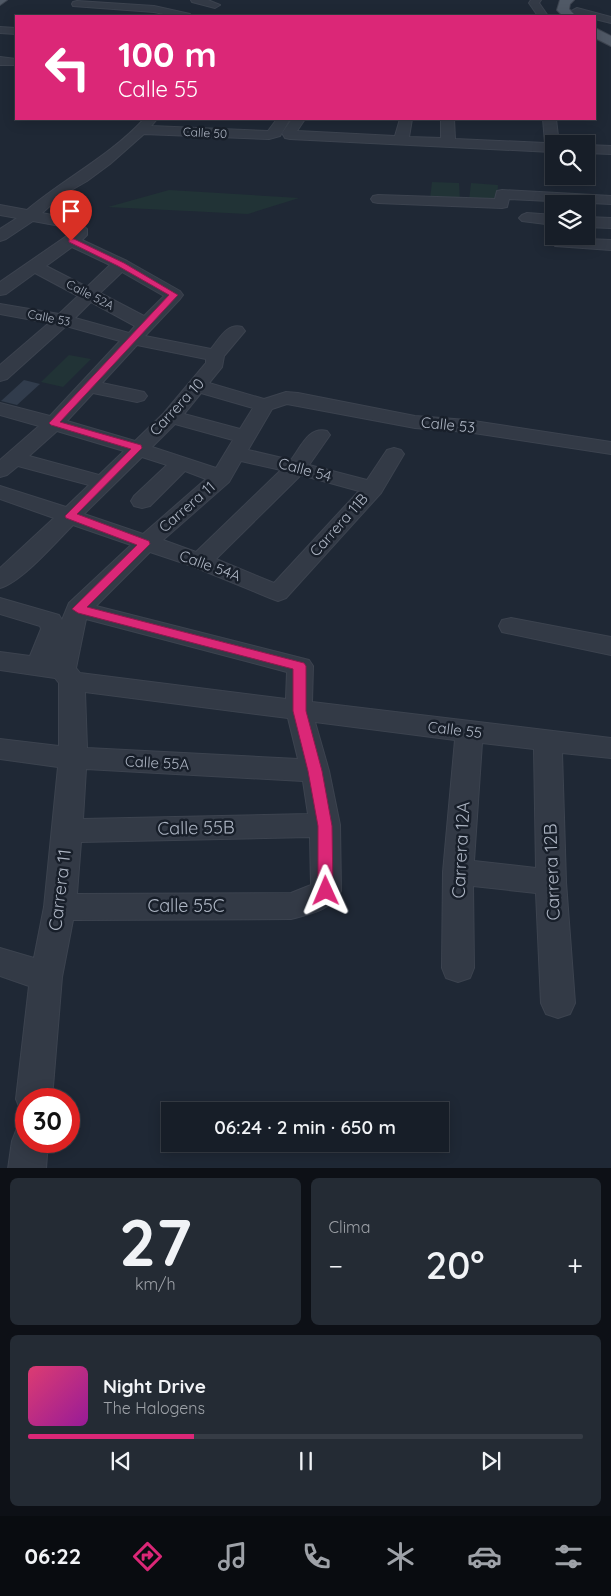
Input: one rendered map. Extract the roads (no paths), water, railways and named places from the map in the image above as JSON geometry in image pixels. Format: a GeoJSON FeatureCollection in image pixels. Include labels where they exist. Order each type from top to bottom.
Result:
{"type":"FeatureCollection","features":[{"type":"Feature","properties":{"kind":"main road"},"geometry":{"type":"LineString","coordinates":[[568,0],[564,3],[563,10],[568,15]]}},
{"type":"Feature","properties":{"kind":"main road"},"geometry":{"type":"LineString","coordinates":[[596,33],[611,42]]}},
{"type":"Feature","properties":{"kind":"street"},"geometry":{"type":"LineString","coordinates":[[150,13],[163,0]]}},
{"type":"Feature","properties":{"kind":"street"},"geometry":{"type":"LineString","coordinates":[[196,0],[215,6]]}},
{"type":"Feature","properties":{"kind":"street"},"geometry":{"type":"LineString","coordinates":[[536,0],[534,3],[542,15]]}},
{"type":"Feature","properties":{"kind":"street"},"geometry":{"type":"LineString","coordinates":[[76,5],[174,15]]}},
{"type":"Feature","properties":{"kind":"street"},"geometry":{"type":"LineString","coordinates":[[571,15],[577,11],[592,15]]}},
{"type":"Feature","properties":{"kind":"street"},"geometry":{"type":"LineString","coordinates":[[596,16],[611,20]]}},
{"type":"Feature","properties":{"kind":"street"},"geometry":{"type":"LineString","coordinates":[[0,30],[15,31]]}},
{"type":"Feature","properties":{"kind":"street"},"geometry":{"type":"LineString","coordinates":[[0,236],[31,215],[56,193],[82,178],[105,161],[150,120]]}},
{"type":"Feature","properties":{"kind":"street","name":"Calle 50"},"geometry":{"type":"LineString","coordinates":[[141,130],[269,135],[275,133],[279,120]]}},
{"type":"Feature","properties":{"kind":"street"},"geometry":{"type":"LineString","coordinates":[[297,120],[289,133],[290,135],[351,132],[401,141],[545,148]]}},
{"type":"Feature","properties":{"kind":"street"},"geometry":{"type":"LineString","coordinates":[[401,141],[406,120]]}},
{"type":"Feature","properties":{"kind":"street"},"geometry":{"type":"LineString","coordinates":[[448,120],[448,143]]}},
{"type":"Feature","properties":{"kind":"street"},"geometry":{"type":"LineString","coordinates":[[550,120],[552,135]]}},
{"type":"Feature","properties":{"kind":"street"},"geometry":{"type":"LineString","coordinates":[[595,149],[611,150]]}},
{"type":"Feature","properties":{"kind":"street"},"geometry":{"type":"LineString","coordinates":[[378,199],[502,204],[502,194],[611,200]]}},
{"type":"Feature","properties":{"kind":"street"},"geometry":{"type":"LineString","coordinates":[[0,210],[71,223],[79,229],[79,234],[71,241],[0,290]]}},
{"type":"Feature","properties":{"kind":"street"},"geometry":{"type":"LineString","coordinates":[[527,218],[545,219]]}},
{"type":"Feature","properties":{"kind":"street"},"geometry":{"type":"LineString","coordinates":[[595,222],[611,223]]}},
{"type":"Feature","properties":{"kind":"street"},"geometry":{"type":"LineString","coordinates":[[7,464],[54,423],[174,295],[121,264],[71,241]]}},
{"type":"Feature","properties":{"kind":"street"},"geometry":{"type":"LineString","coordinates":[[595,244],[611,245]]}},
{"type":"Feature","properties":{"kind":"street"},"geometry":{"type":"LineString","coordinates":[[0,375],[63,320],[121,264]]}},
{"type":"Feature","properties":{"kind":"street","name":"Calle 52A"},"geometry":{"type":"LineString","coordinates":[[34,266],[146,324]]}},
{"type":"Feature","properties":{"kind":"street","name":"Calle 53"},"geometry":{"type":"LineString","coordinates":[[0,309],[63,320],[132,339],[215,355]]}},
{"type":"Feature","properties":{"kind":"street","name":"Carrera 10"},"geometry":{"type":"LineString","coordinates":[[0,580],[70,516],[102,482],[171,417],[215,363],[215,355],[236,331]]}},
{"type":"Feature","properties":{"kind":"street"},"geometry":{"type":"LineString","coordinates":[[88,386],[137,396]]}},
{"type":"Feature","properties":{"kind":"street"},"geometry":{"type":"LineString","coordinates":[[197,386],[266,405]]}},
{"type":"Feature","properties":{"kind":"street","name":"Calle 53"},"geometry":{"type":"LineString","coordinates":[[266,405],[286,398],[307,400],[415,422],[467,426],[611,448]]}},
{"type":"Feature","properties":{"kind":"street","name":"Carrera 11"},"geometry":{"type":"LineString","coordinates":[[35,1088],[46,978],[60,907],[73,758],[58,672],[71,628],[78,609],[145,544],[221,477],[266,405]]}},
{"type":"Feature","properties":{"kind":"street"},"geometry":{"type":"LineString","coordinates":[[0,410],[54,423],[137,448],[221,477]]}},
{"type":"Feature","properties":{"kind":"street","name":"Calle 54"},"geometry":{"type":"LineString","coordinates":[[171,417],[296,468],[373,488]]}},
{"type":"Feature","properties":{"kind":"street"},"geometry":{"type":"LineString","coordinates":[[200,561],[296,468],[320,435]]}},
{"type":"Feature","properties":{"kind":"street","name":"Carrera 11B"},"geometry":{"type":"LineString","coordinates":[[278,593],[373,488],[394,454]]}},
{"type":"Feature","properties":{"kind":"street"},"geometry":{"type":"LineString","coordinates":[[142,501],[182,463]]}},
{"type":"Feature","properties":{"kind":"street"},"geometry":{"type":"LineString","coordinates":[[7,464],[102,482]]}},
{"type":"Feature","properties":{"kind":"street","name":"Calle 54A"},"geometry":{"type":"LineString","coordinates":[[2,495],[70,516],[145,544],[200,561],[278,593]]}},
{"type":"Feature","properties":{"kind":"street"},"geometry":{"type":"LineString","coordinates":[[0,606],[50,621],[53,629],[58,672]]}},
{"type":"Feature","properties":{"kind":"street"},"geometry":{"type":"LineString","coordinates":[[78,609],[300,666],[300,711],[315,771],[325,826]]}},
{"type":"Feature","properties":{"kind":"street"},"geometry":{"type":"LineString","coordinates":[[511,626],[611,646]]}},
{"type":"Feature","properties":{"kind":"street"},"geometry":{"type":"LineString","coordinates":[[0,661],[300,711]]}},
{"type":"Feature","properties":{"kind":"street","name":"Calle 55"},"geometry":{"type":"LineString","coordinates":[[300,711],[611,748]]}},
{"type":"Feature","properties":{"kind":"street","name":"Carrera 12A"},"geometry":{"type":"LineString","coordinates":[[458,968],[458,872],[469,732]]}},
{"type":"Feature","properties":{"kind":"street","name":"Carrera 12B"},"geometry":{"type":"LineString","coordinates":[[548,740],[551,882],[558,1003]]}},
{"type":"Feature","properties":{"kind":"street","name":"Calle 55A"},"geometry":{"type":"LineString","coordinates":[[0,749],[73,758],[315,771]]}},
{"type":"Feature","properties":{"kind":"street","name":"Calle 55B"},"geometry":{"type":"LineString","coordinates":[[67,831],[325,826]]}},
{"type":"Feature","properties":{"kind":"street","name":"Calle 55C"},"geometry":{"type":"LineString","coordinates":[[60,907],[291,906],[312,900],[326,891],[325,826]]}},
{"type":"Feature","properties":{"kind":"street"},"geometry":{"type":"LineString","coordinates":[[458,872],[551,882]]}},
{"type":"Feature","properties":{"kind":"street"},"geometry":{"type":"LineString","coordinates":[[0,962],[46,978]]}},
{"type":"Feature","properties":{"kind":"street"},"geometry":{"type":"LineString","coordinates":[[27,1168],[29,1153]]}}]}
